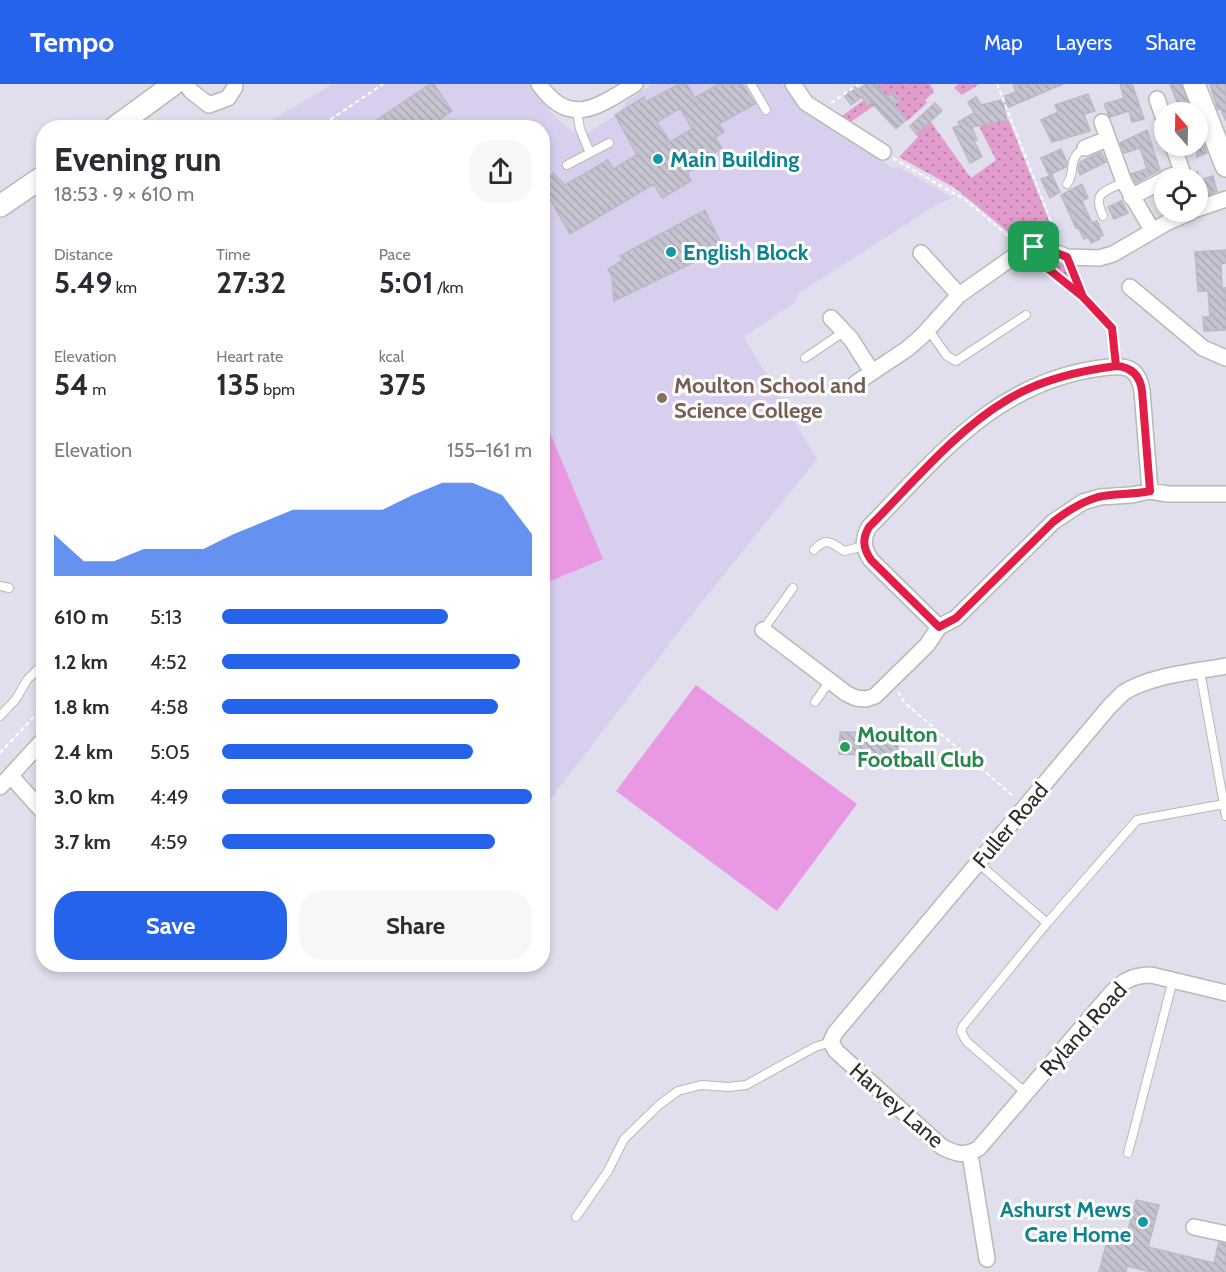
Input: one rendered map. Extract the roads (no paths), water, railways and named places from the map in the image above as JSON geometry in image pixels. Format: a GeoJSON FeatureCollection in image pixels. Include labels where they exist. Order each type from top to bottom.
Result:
{"type":"FeatureCollection","features":[{"type":"Feature","properties":{"kind":"street"},"geometry":{"type":"LineString","coordinates":[[125,120],[174,84]]}},
{"type":"Feature","properties":{"kind":"street"},"geometry":{"type":"LineString","coordinates":[[186,84],[209,105],[228,98],[235,87]]}},
{"type":"Feature","properties":{"kind":"street"},"geometry":{"type":"LineString","coordinates":[[538,84],[555,102],[577,111],[599,106],[634,84]]}},
{"type":"Feature","properties":{"kind":"street"},"geometry":{"type":"LineString","coordinates":[[794,84],[806,103],[883,152]]}},
{"type":"Feature","properties":{"kind":"street"},"geometry":{"type":"LineString","coordinates":[[1194,84],[1226,166]]}},
{"type":"Feature","properties":{"kind":"street"},"geometry":{"type":"LineString","coordinates":[[1102,122],[1124,182],[1152,230]]}},
{"type":"Feature","properties":{"kind":"street"},"geometry":{"type":"LineString","coordinates":[[1085,148],[1107,139]]}},
{"type":"Feature","properties":{"kind":"street"},"geometry":{"type":"LineString","coordinates":[[0,206],[36,182]]}},
{"type":"Feature","properties":{"kind":"street"},"geometry":{"type":"LineString","coordinates":[[1131,197],[1154,185]]}},
{"type":"Feature","properties":{"kind":"street"},"geometry":{"type":"LineString","coordinates":[[1208,205],[1226,199]]}},
{"type":"Feature","properties":{"kind":"street"},"geometry":{"type":"LineString","coordinates":[[856,383],[907,349],[959,295],[1025,250],[1041,247],[1067,257],[1100,258],[1113,254],[1169,222]]}},
{"type":"Feature","properties":{"kind":"street"},"geometry":{"type":"LineString","coordinates":[[921,253],[959,295]]}},
{"type":"Feature","properties":{"kind":"street"},"geometry":{"type":"LineString","coordinates":[[1130,287],[1203,348],[1226,358]]}},
{"type":"Feature","properties":{"kind":"street"},"geometry":{"type":"LineString","coordinates":[[831,318],[845,331],[872,372]]}},
{"type":"Feature","properties":{"kind":"street"},"geometry":{"type":"LineString","coordinates":[[939,627],[871,560],[864,546],[865,533],[952,444],[994,408],[1027,389],[1093,369],[1116,366],[1132,371],[1141,384],[1150,491]]}},
{"type":"Feature","properties":{"kind":"street"},"geometry":{"type":"LineString","coordinates":[[763,630],[847,694],[866,699],[875,696],[927,645],[939,627],[956,618],[1053,522],[1071,509],[1100,497],[1132,495],[1150,491],[1168,494],[1226,494]]}},
{"type":"Feature","properties":{"kind":"street","name":"Fuller Road"},"geometry":{"type":"LineString","coordinates":[[831,1042],[835,1033],[1124,693],[1135,685],[1149,681],[1226,666]]}},
{"type":"Feature","properties":{"kind":"street"},"geometry":{"type":"LineString","coordinates":[[36,748],[5,782],[36,807]]}},
{"type":"Feature","properties":{"kind":"street","name":"Ryland Road"},"geometry":{"type":"LineString","coordinates":[[970,1154],[979,1148],[1107,998],[1125,981],[1140,975],[1173,980],[1226,993]]}},
{"type":"Feature","properties":{"kind":"street","name":"Harvey Lane"},"geometry":{"type":"LineString","coordinates":[[831,1042],[836,1051],[942,1147],[958,1155],[970,1154]]}},
{"type":"Feature","properties":{"kind":"street"},"geometry":{"type":"LineString","coordinates":[[970,1154],[987,1259]]}},
{"type":"Feature","properties":{"kind":"street"},"geometry":{"type":"LineString","coordinates":[[1194,1227],[1226,1234]]}},
{"type":"Feature","properties":{"kind":"lane"},"geometry":{"type":"LineString","coordinates":[[752,84],[766,110]]}},
{"type":"Feature","properties":{"kind":"lane"},"geometry":{"type":"LineString","coordinates":[[577,111],[580,129],[590,153]]}},
{"type":"Feature","properties":{"kind":"lane"},"geometry":{"type":"LineString","coordinates":[[567,165],[609,143]]}},
{"type":"Feature","properties":{"kind":"lane"},"geometry":{"type":"LineString","coordinates":[[1067,184],[1071,180],[1072,161],[1078,151],[1085,148]]}},
{"type":"Feature","properties":{"kind":"lane"},"geometry":{"type":"LineString","coordinates":[[1102,216],[1097,201],[1098,197],[1124,182]]}},
{"type":"Feature","properties":{"kind":"lane"},"geometry":{"type":"LineString","coordinates":[[928,329],[947,356],[956,361],[1026,315]]}},
{"type":"Feature","properties":{"kind":"lane"},"geometry":{"type":"LineString","coordinates":[[805,358],[845,331]]}},
{"type":"Feature","properties":{"kind":"lane"},"geometry":{"type":"LineString","coordinates":[[814,550],[821,542],[827,542],[844,551],[864,546]]}},
{"type":"Feature","properties":{"kind":"lane"},"geometry":{"type":"LineString","coordinates":[[0,586],[9,588]]}},
{"type":"Feature","properties":{"kind":"lane"},"geometry":{"type":"LineString","coordinates":[[763,630],[793,588]]}},
{"type":"Feature","properties":{"kind":"lane"},"geometry":{"type":"LineString","coordinates":[[0,716],[36,671]]}},
{"type":"Feature","properties":{"kind":"lane"},"geometry":{"type":"LineString","coordinates":[[1200,671],[1226,816]]}},
{"type":"Feature","properties":{"kind":"lane"},"geometry":{"type":"LineString","coordinates":[[815,702],[830,681]]}},
{"type":"Feature","properties":{"kind":"lane"},"geometry":{"type":"LineString","coordinates":[[1026,1093],[966,1041],[962,1031],[968,1019],[1047,923],[1137,820],[1224,804]]}},
{"type":"Feature","properties":{"kind":"lane"},"geometry":{"type":"LineString","coordinates":[[978,863],[1047,923]]}},
{"type":"Feature","properties":{"kind":"lane"},"geometry":{"type":"LineString","coordinates":[[1128,1153],[1173,980]]}},
{"type":"Feature","properties":{"kind":"lane"},"geometry":{"type":"LineString","coordinates":[[576,1217],[608,1171],[624,1139],[659,1105],[678,1091],[701,1084],[729,1087],[746,1085],[815,1047],[831,1042]]}},
{"type":"Feature","properties":{"kind":"place","name":"Main Building"},"geometry":{"type":"Point","coordinates":[658,159]}},
{"type":"Feature","properties":{"kind":"place","name":"English Block"},"geometry":{"type":"Point","coordinates":[671,252]}},
{"type":"Feature","properties":{"kind":"place","name":"Moulton School and Science College"},"geometry":{"type":"Point","coordinates":[662,398]}},
{"type":"Feature","properties":{"kind":"place","name":"Moulton Football Club"},"geometry":{"type":"Point","coordinates":[845,747]}},
{"type":"Feature","properties":{"kind":"place","name":"Ashurst Mews Care Home"},"geometry":{"type":"Point","coordinates":[1143,1222]}}]}
